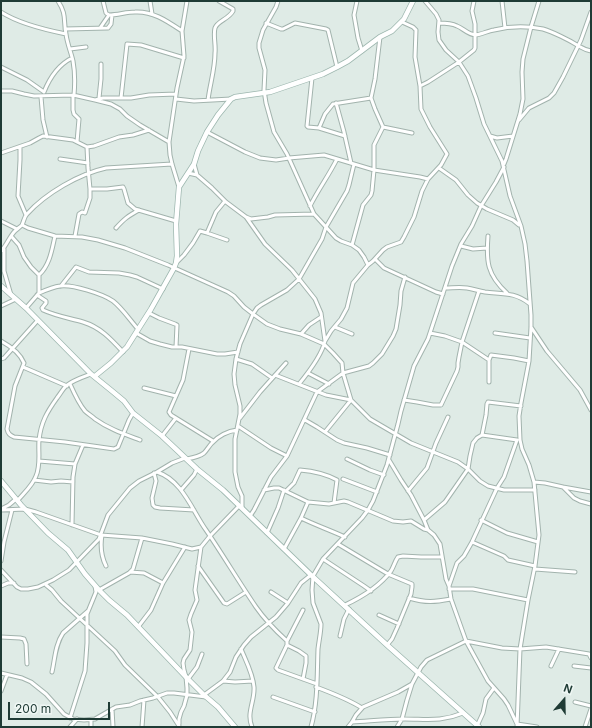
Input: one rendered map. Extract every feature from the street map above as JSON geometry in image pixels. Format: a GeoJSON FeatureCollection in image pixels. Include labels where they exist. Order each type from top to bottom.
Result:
{"type":"FeatureCollection","features":[{"type":"Feature","properties":{"kind":"street"},"geometry":{"type":"LineString","coordinates":[[58,1],[65,16],[65,29],[72,58],[75,88],[74,114],[79,119],[77,142]]}},
{"type":"Feature","properties":{"kind":"street"},"geometry":{"type":"LineString","coordinates":[[65,29],[110,27],[110,15],[106,13],[103,1]]}},
{"type":"Feature","properties":{"kind":"street"},"geometry":{"type":"LineString","coordinates":[[150,1],[152,14]]}},
{"type":"Feature","properties":{"kind":"street"},"geometry":{"type":"LineString","coordinates":[[1,510],[17,500],[37,475],[39,440],[44,418],[49,409],[68,385],[93,375],[112,363],[123,352],[149,313],[174,268],[177,256],[179,187],[172,164],[169,142],[179,76],[184,58],[182,31],[187,1]]}},
{"type":"Feature","properties":{"kind":"street"},"geometry":{"type":"LineString","coordinates":[[208,100],[215,57],[214,29],[217,24],[229,17],[233,11],[231,8],[219,1]]}},
{"type":"Feature","properties":{"kind":"street"},"geometry":{"type":"LineString","coordinates":[[278,1],[260,36],[259,43],[265,70],[264,93],[274,132],[314,214],[336,238],[352,245],[362,254],[368,265]]}},
{"type":"Feature","properties":{"kind":"street"},"geometry":{"type":"LineString","coordinates":[[357,1],[354,15],[362,51]]}},
{"type":"Feature","properties":{"kind":"street"},"geometry":{"type":"LineString","coordinates":[[176,99],[194,101],[231,99],[235,97],[270,92],[323,74],[348,61],[380,37],[392,31],[402,22],[414,1]]}},
{"type":"Feature","properties":{"kind":"street"},"geometry":{"type":"LineString","coordinates":[[425,1],[439,20],[439,40],[459,62],[468,76],[484,124],[504,166],[510,196],[520,226],[526,256],[530,294],[531,327],[529,361],[520,406],[518,440],[504,477],[481,520],[472,542],[464,556],[457,563],[449,587]]}},
{"type":"Feature","properties":{"kind":"street"},"geometry":{"type":"LineString","coordinates":[[420,86],[459,62],[475,48],[475,20],[472,11],[474,1]]}},
{"type":"Feature","properties":{"kind":"street"},"geometry":{"type":"LineString","coordinates":[[502,1],[505,28]]}},
{"type":"Feature","properties":{"kind":"street"},"geometry":{"type":"LineString","coordinates":[[1,673],[32,682],[46,694],[59,709],[69,717],[77,719],[95,719],[112,709],[158,697],[167,693],[206,696],[223,681],[230,672],[236,657],[251,637],[276,617],[288,603],[301,583],[312,576],[323,560],[368,510],[384,475],[414,366],[428,339],[452,266],[481,206],[504,166],[518,121],[522,99],[523,59],[539,1]]}},
{"type":"Feature","properties":{"kind":"street"},"geometry":{"type":"LineString","coordinates":[[1,12],[19,21],[46,30],[66,34]]}},
{"type":"Feature","properties":{"kind":"street"},"geometry":{"type":"LineString","coordinates":[[100,28],[110,15],[144,12],[161,18],[182,31]]}},
{"type":"Feature","properties":{"kind":"street"},"geometry":{"type":"LineString","coordinates":[[518,121],[529,108],[552,96],[578,45],[591,12]]}},
{"type":"Feature","properties":{"kind":"street"},"geometry":{"type":"LineString","coordinates":[[299,384],[308,373],[321,351],[324,342],[347,308],[353,283],[383,250],[401,242],[414,217],[422,191],[428,179],[439,168],[446,154],[421,109],[420,86],[415,57],[416,30],[414,27],[402,22]]}},
{"type":"Feature","properties":{"kind":"street"},"geometry":{"type":"LineString","coordinates":[[266,23],[281,29],[295,23],[328,30],[337,67]]}},
{"type":"Feature","properties":{"kind":"street"},"geometry":{"type":"LineString","coordinates":[[439,23],[447,23],[457,26],[466,32],[475,35],[505,28],[531,28],[545,30],[591,51]]}},
{"type":"Feature","properties":{"kind":"street"},"geometry":{"type":"LineString","coordinates":[[380,37],[371,98],[383,127]]}},
{"type":"Feature","properties":{"kind":"street"},"geometry":{"type":"LineString","coordinates":[[121,98],[128,44],[141,45],[184,58]]}},
{"type":"Feature","properties":{"kind":"street"},"geometry":{"type":"LineString","coordinates":[[70,50],[86,46]]}},
{"type":"Feature","properties":{"kind":"street"},"geometry":{"type":"LineString","coordinates":[[47,137],[42,120],[44,92],[55,71],[61,64],[72,58]]}},
{"type":"Feature","properties":{"kind":"street"},"geometry":{"type":"LineString","coordinates":[[97,99],[101,79],[101,64]]}},
{"type":"Feature","properties":{"kind":"street"},"geometry":{"type":"LineString","coordinates":[[1,67],[27,80],[44,92]]}},
{"type":"Feature","properties":{"kind":"street"},"geometry":{"type":"LineString","coordinates":[[312,78],[306,126],[319,128],[345,136]]}},
{"type":"Feature","properties":{"kind":"street"},"geometry":{"type":"LineString","coordinates":[[1,91],[12,91],[30,96],[74,95],[103,100],[176,94]]}},
{"type":"Feature","properties":{"kind":"street"},"geometry":{"type":"LineString","coordinates":[[319,128],[330,106],[336,103],[371,98]]}},
{"type":"Feature","properties":{"kind":"street"},"geometry":{"type":"LineString","coordinates":[[179,187],[194,164],[207,132],[231,99]]}},
{"type":"Feature","properties":{"kind":"street"},"geometry":{"type":"LineString","coordinates":[[103,100],[120,109],[127,116],[169,142]]}},
{"type":"Feature","properties":{"kind":"street"},"geometry":{"type":"LineString","coordinates":[[179,726],[179,720],[187,695],[187,678],[183,663],[190,650],[192,632],[189,620],[197,600],[195,590],[201,547],[210,536],[241,507],[242,496],[238,487],[235,472],[235,439],[240,418],[240,406],[234,374],[236,359],[240,344],[253,314],[261,305],[287,290],[300,279],[322,239],[326,227],[347,191],[352,164],[336,103]]}},
{"type":"Feature","properties":{"kind":"street"},"geometry":{"type":"LineString","coordinates":[[383,127],[412,133]]}},
{"type":"Feature","properties":{"kind":"street"},"geometry":{"type":"LineString","coordinates":[[352,245],[363,205],[371,195],[374,170],[374,145],[383,127]]}},
{"type":"Feature","properties":{"kind":"street"},"geometry":{"type":"LineString","coordinates":[[1,153],[30,143],[43,136],[73,140],[88,147],[119,137],[133,135],[149,130]]}},
{"type":"Feature","properties":{"kind":"street"},"geometry":{"type":"LineString","coordinates":[[207,132],[252,156],[276,160],[324,156],[374,170],[428,179]]}},
{"type":"Feature","properties":{"kind":"street"},"geometry":{"type":"LineString","coordinates":[[490,136],[497,138],[513,136]]}},
{"type":"Feature","properties":{"kind":"street"},"geometry":{"type":"LineString","coordinates":[[20,146],[18,196],[26,215]]}},
{"type":"Feature","properties":{"kind":"street"},"geometry":{"type":"LineString","coordinates":[[74,236],[79,214],[82,212],[85,213],[89,201],[90,189],[88,147]]}},
{"type":"Feature","properties":{"kind":"street"},"geometry":{"type":"LineString","coordinates":[[60,159],[88,163]]}},
{"type":"Feature","properties":{"kind":"street"},"geometry":{"type":"LineString","coordinates":[[310,206],[331,171],[336,159]]}},
{"type":"Feature","properties":{"kind":"street"},"geometry":{"type":"LineString","coordinates":[[12,295],[4,271],[2,250],[11,236],[22,225],[26,215],[44,199],[66,185],[106,168],[172,164]]}},
{"type":"Feature","properties":{"kind":"street"},"geometry":{"type":"LineString","coordinates":[[194,164],[197,175]]}},
{"type":"Feature","properties":{"kind":"street"},"geometry":{"type":"LineString","coordinates":[[439,168],[456,180],[472,199],[481,206],[513,220],[520,226]]}},
{"type":"Feature","properties":{"kind":"street"},"geometry":{"type":"LineString","coordinates":[[188,173],[197,175],[225,201],[246,217],[265,244],[300,279],[315,299],[318,306],[324,342]]}},
{"type":"Feature","properties":{"kind":"street"},"geometry":{"type":"LineString","coordinates":[[90,189],[123,187],[128,204],[135,209],[177,221]]}},
{"type":"Feature","properties":{"kind":"street"},"geometry":{"type":"LineString","coordinates":[[207,233],[216,212],[225,201]]}},
{"type":"Feature","properties":{"kind":"street"},"geometry":{"type":"LineString","coordinates":[[116,228],[125,218],[139,210]]}},
{"type":"Feature","properties":{"kind":"street"},"geometry":{"type":"LineString","coordinates":[[246,217],[251,218],[275,215],[314,214]]}},
{"type":"Feature","properties":{"kind":"street"},"geometry":{"type":"LineString","coordinates":[[1,221],[17,229]]}},
{"type":"Feature","properties":{"kind":"street"},"geometry":{"type":"LineString","coordinates":[[22,225],[55,236],[74,236],[98,240],[125,248],[228,292],[244,307],[273,327],[324,342],[342,363],[343,374],[351,400],[370,419],[411,443],[432,453],[458,462],[484,484],[510,490],[535,490]]}},
{"type":"Feature","properties":{"kind":"street"},"geometry":{"type":"LineString","coordinates":[[176,262],[184,255],[193,243],[199,231],[227,240]]}},
{"type":"Feature","properties":{"kind":"street"},"geometry":{"type":"LineString","coordinates":[[11,236],[19,245],[24,257],[31,267],[39,275]]}},
{"type":"Feature","properties":{"kind":"street"},"geometry":{"type":"LineString","coordinates":[[38,294],[39,275],[45,268],[48,261],[55,236]]}},
{"type":"Feature","properties":{"kind":"street"},"geometry":{"type":"LineString","coordinates":[[488,236],[487,248],[489,269],[491,274],[506,293]]}},
{"type":"Feature","properties":{"kind":"street"},"geometry":{"type":"LineString","coordinates":[[461,246],[473,249],[487,248]]}},
{"type":"Feature","properties":{"kind":"street"},"geometry":{"type":"LineString","coordinates":[[375,259],[384,268],[443,294]]}},
{"type":"Feature","properties":{"kind":"street"},"geometry":{"type":"LineString","coordinates":[[61,286],[76,267],[89,272],[130,275],[163,289]]}},
{"type":"Feature","properties":{"kind":"street"},"geometry":{"type":"LineString","coordinates":[[250,516],[272,477],[287,456],[317,392],[343,374],[369,366],[382,354],[396,329],[401,291],[405,277]]}},
{"type":"Feature","properties":{"kind":"street"},"geometry":{"type":"LineString","coordinates":[[1,286],[26,308],[93,375],[124,401],[133,413],[162,436],[241,507],[312,576],[477,726],[483,713],[486,699],[494,688]]}},
{"type":"Feature","properties":{"kind":"street"},"geometry":{"type":"LineString","coordinates":[[26,308],[38,294],[61,286],[68,286],[94,292],[108,298],[118,306],[137,331],[150,341],[217,354],[238,352]]}},
{"type":"Feature","properties":{"kind":"street"},"geometry":{"type":"LineString","coordinates":[[496,293],[500,286]]}},
{"type":"Feature","properties":{"kind":"street"},"geometry":{"type":"LineString","coordinates":[[445,288],[460,287],[479,291],[506,293],[524,299],[530,304]]}},
{"type":"Feature","properties":{"kind":"street"},"geometry":{"type":"LineString","coordinates":[[404,400],[441,405],[455,377],[462,342],[479,291]]}},
{"type":"Feature","properties":{"kind":"street"},"geometry":{"type":"LineString","coordinates":[[38,294],[46,301],[42,308],[43,309],[58,316],[88,324],[98,329],[110,337],[123,352]]}},
{"type":"Feature","properties":{"kind":"street"},"geometry":{"type":"LineString","coordinates":[[524,299],[530,294]]}},
{"type":"Feature","properties":{"kind":"street"},"geometry":{"type":"LineString","coordinates":[[1,306],[16,299]]}},
{"type":"Feature","properties":{"kind":"street"},"geometry":{"type":"LineString","coordinates":[[149,313],[177,325],[176,347]]}},
{"type":"Feature","properties":{"kind":"street"},"geometry":{"type":"LineString","coordinates":[[301,334],[309,325],[321,317]]}},
{"type":"Feature","properties":{"kind":"street"},"geometry":{"type":"LineString","coordinates":[[1,359],[4,358],[38,320]]}},
{"type":"Feature","properties":{"kind":"street"},"geometry":{"type":"LineString","coordinates":[[335,327],[352,334]]}},
{"type":"Feature","properties":{"kind":"street"},"geometry":{"type":"LineString","coordinates":[[531,327],[547,351],[580,390],[591,410]]}},
{"type":"Feature","properties":{"kind":"street"},"geometry":{"type":"LineString","coordinates":[[430,333],[462,342],[489,360]]}},
{"type":"Feature","properties":{"kind":"street"},"geometry":{"type":"LineString","coordinates":[[495,333],[530,338]]}},
{"type":"Feature","properties":{"kind":"street"},"geometry":{"type":"LineString","coordinates":[[1,341],[12,349],[24,363],[16,386],[7,429],[7,432],[14,438],[65,442],[116,449],[133,413]]}},
{"type":"Feature","properties":{"kind":"street"},"geometry":{"type":"LineString","coordinates":[[189,349],[183,380],[169,412],[171,415],[213,441]]}},
{"type":"Feature","properties":{"kind":"street"},"geometry":{"type":"LineString","coordinates":[[489,382],[490,356],[493,355],[529,361]]}},
{"type":"Feature","properties":{"kind":"street"},"geometry":{"type":"LineString","coordinates":[[236,359],[252,364],[272,378]]}},
{"type":"Feature","properties":{"kind":"street"},"geometry":{"type":"LineString","coordinates":[[240,418],[286,363]]}},
{"type":"Feature","properties":{"kind":"street"},"geometry":{"type":"LineString","coordinates":[[23,367],[68,385],[85,411],[105,426],[140,440]]}},
{"type":"Feature","properties":{"kind":"street"},"geometry":{"type":"LineString","coordinates":[[308,373],[329,384]]}},
{"type":"Feature","properties":{"kind":"street"},"geometry":{"type":"LineString","coordinates":[[275,375],[317,392],[333,397],[351,400]]}},
{"type":"Feature","properties":{"kind":"street"},"geometry":{"type":"LineString","coordinates":[[144,388],[176,396]]}},
{"type":"Feature","properties":{"kind":"street"},"geometry":{"type":"LineString","coordinates":[[325,432],[351,400]]}},
{"type":"Feature","properties":{"kind":"street"},"geometry":{"type":"LineString","coordinates":[[482,435],[488,402],[520,406]]}},
{"type":"Feature","properties":{"kind":"street"},"geometry":{"type":"LineString","coordinates":[[408,491],[427,468],[448,416]]}},
{"type":"Feature","properties":{"kind":"street"},"geometry":{"type":"LineString","coordinates":[[162,436],[176,418]]}},
{"type":"Feature","properties":{"kind":"street"},"geometry":{"type":"LineString","coordinates":[[304,420],[344,444],[367,448],[390,455]]}},
{"type":"Feature","properties":{"kind":"street"},"geometry":{"type":"LineString","coordinates":[[106,566],[102,559],[101,536],[108,514],[130,488],[139,481],[172,463],[196,457],[204,453],[213,441],[237,428]]}},
{"type":"Feature","properties":{"kind":"street"},"geometry":{"type":"LineString","coordinates":[[237,428],[287,456]]}},
{"type":"Feature","properties":{"kind":"street"},"geometry":{"type":"LineString","coordinates":[[424,520],[445,502],[468,469],[473,443],[477,438],[482,435],[518,440]]}},
{"type":"Feature","properties":{"kind":"street"},"geometry":{"type":"LineString","coordinates":[[517,725],[520,649],[538,542],[538,523],[534,482],[518,440]]}},
{"type":"Feature","properties":{"kind":"street"},"geometry":{"type":"LineString","coordinates":[[72,524],[75,464],[83,445]]}},
{"type":"Feature","properties":{"kind":"street"},"geometry":{"type":"LineString","coordinates":[[348,459],[384,475]]}},
{"type":"Feature","properties":{"kind":"street"},"geometry":{"type":"LineString","coordinates":[[389,460],[408,491],[428,530]]}},
{"type":"Feature","properties":{"kind":"street"},"geometry":{"type":"LineString","coordinates":[[39,461],[75,464]]}},
{"type":"Feature","properties":{"kind":"street"},"geometry":{"type":"LineString","coordinates":[[181,490],[197,469]]}},
{"type":"Feature","properties":{"kind":"street"},"geometry":{"type":"LineString","coordinates":[[267,533],[285,490],[294,483],[300,470],[308,472],[312,471],[337,480],[334,503]]}},
{"type":"Feature","properties":{"kind":"street"},"geometry":{"type":"LineString","coordinates":[[156,472],[167,476],[181,490],[246,592],[268,623],[287,643],[306,656],[303,679]]}},
{"type":"Feature","properties":{"kind":"street"},"geometry":{"type":"LineString","coordinates":[[156,472],[156,482],[152,505],[160,508],[194,510]]}},
{"type":"Feature","properties":{"kind":"street"},"geometry":{"type":"LineString","coordinates":[[343,479],[376,492]]}},
{"type":"Feature","properties":{"kind":"street"},"geometry":{"type":"LineString","coordinates":[[1,480],[25,509],[52,537],[68,550],[85,574],[99,590],[127,615],[187,678],[218,707],[235,727]]}},
{"type":"Feature","properties":{"kind":"street"},"geometry":{"type":"LineString","coordinates":[[34,480],[73,482]]}},
{"type":"Feature","properties":{"kind":"street"},"geometry":{"type":"LineString","coordinates":[[534,482],[591,492]]}},
{"type":"Feature","properties":{"kind":"street"},"geometry":{"type":"LineString","coordinates":[[563,487],[574,498],[591,504]]}},
{"type":"Feature","properties":{"kind":"street"},"geometry":{"type":"LineString","coordinates":[[264,490],[279,488],[308,502],[329,504],[344,501],[348,502],[393,521],[411,521],[434,535],[440,544],[451,599],[466,642],[483,673],[508,705],[517,725]]}},
{"type":"Feature","properties":{"kind":"street"},"geometry":{"type":"LineString","coordinates":[[284,549],[308,502]]}},
{"type":"Feature","properties":{"kind":"street"},"geometry":{"type":"LineString","coordinates":[[1,510],[25,509],[72,524],[101,536],[142,538],[192,549],[201,547]]}},
{"type":"Feature","properties":{"kind":"street"},"geometry":{"type":"LineString","coordinates":[[1,561],[12,510]]}},
{"type":"Feature","properties":{"kind":"street"},"geometry":{"type":"LineString","coordinates":[[301,518],[344,537]]}},
{"type":"Feature","properties":{"kind":"street"},"geometry":{"type":"LineString","coordinates":[[481,520],[507,533],[538,542]]}},
{"type":"Feature","properties":{"kind":"street"},"geometry":{"type":"LineString","coordinates":[[1,570],[20,588],[28,589],[46,584],[69,570],[101,536]]}},
{"type":"Feature","properties":{"kind":"street"},"geometry":{"type":"LineString","coordinates":[[99,590],[130,572],[133,568],[142,538]]}},
{"type":"Feature","properties":{"kind":"street"},"geometry":{"type":"LineString","coordinates":[[472,542],[504,556],[508,560],[535,567],[575,572]]}},
{"type":"Feature","properties":{"kind":"street"},"geometry":{"type":"LineString","coordinates":[[338,544],[388,574],[412,584],[412,589],[399,624],[392,639],[387,645]]}},
{"type":"Feature","properties":{"kind":"street"},"geometry":{"type":"LineString","coordinates":[[138,627],[151,610],[163,583],[185,547]]}},
{"type":"Feature","properties":{"kind":"street"},"geometry":{"type":"LineString","coordinates":[[345,605],[371,591],[392,569],[398,557],[442,557]]}},
{"type":"Feature","properties":{"kind":"street"},"geometry":{"type":"LineString","coordinates":[[323,560],[371,591]]}},
{"type":"Feature","properties":{"kind":"street"},"geometry":{"type":"LineString","coordinates":[[198,566],[224,603],[227,604],[246,592]]}},
{"type":"Feature","properties":{"kind":"street"},"geometry":{"type":"LineString","coordinates":[[130,572],[144,573],[163,583]]}},
{"type":"Feature","properties":{"kind":"street"},"geometry":{"type":"LineString","coordinates":[[311,727],[315,712],[321,624],[313,603],[312,576]]}},
{"type":"Feature","properties":{"kind":"street"},"geometry":{"type":"LineString","coordinates":[[1,586],[8,583],[14,583]]}},
{"type":"Feature","properties":{"kind":"street"},"geometry":{"type":"LineString","coordinates":[[69,727],[69,717],[86,671],[88,611],[96,592],[93,583]]}},
{"type":"Feature","properties":{"kind":"street"},"geometry":{"type":"LineString","coordinates":[[46,584],[61,601],[115,651],[125,665],[166,706],[179,726]]}},
{"type":"Feature","properties":{"kind":"street"},"geometry":{"type":"LineString","coordinates":[[449,587],[473,589],[528,600]]}},
{"type":"Feature","properties":{"kind":"street"},"geometry":{"type":"LineString","coordinates":[[271,592],[288,603]]}},
{"type":"Feature","properties":{"kind":"street"},"geometry":{"type":"LineString","coordinates":[[409,598],[431,602],[451,599]]}},
{"type":"Feature","properties":{"kind":"street"},"geometry":{"type":"LineString","coordinates":[[340,636],[344,619],[349,609]]}},
{"type":"Feature","properties":{"kind":"street"},"geometry":{"type":"LineString","coordinates":[[303,610],[276,669],[317,685],[362,708]]}},
{"type":"Feature","properties":{"kind":"street"},"geometry":{"type":"LineString","coordinates":[[52,672],[59,640],[63,633],[88,611]]}},
{"type":"Feature","properties":{"kind":"street"},"geometry":{"type":"LineString","coordinates":[[379,615],[399,624]]}},
{"type":"Feature","properties":{"kind":"street"},"geometry":{"type":"LineString","coordinates":[[1,639],[23,638],[26,644],[27,664]]}},
{"type":"Feature","properties":{"kind":"street"},"geometry":{"type":"LineString","coordinates":[[397,727],[402,719],[412,684],[421,667],[427,660],[466,642],[502,648],[520,649],[546,647],[581,652],[589,654],[591,658]]}},
{"type":"Feature","properties":{"kind":"street"},"geometry":{"type":"LineString","coordinates":[[241,649],[253,681],[254,692],[250,715],[250,723],[252,727]]}},
{"type":"Feature","properties":{"kind":"street"},"geometry":{"type":"LineString","coordinates":[[551,666],[559,649]]}},
{"type":"Feature","properties":{"kind":"street"},"geometry":{"type":"LineString","coordinates":[[187,678],[197,666],[202,654]]}},
{"type":"Feature","properties":{"kind":"street"},"geometry":{"type":"LineString","coordinates":[[574,666],[591,668]]}},
{"type":"Feature","properties":{"kind":"street"},"geometry":{"type":"LineString","coordinates":[[1,691],[7,675]]}},
{"type":"Feature","properties":{"kind":"street"},"geometry":{"type":"LineString","coordinates":[[223,681],[253,681]]}},
{"type":"Feature","properties":{"kind":"street"},"geometry":{"type":"LineString","coordinates":[[348,727],[362,708],[412,684]]}},
{"type":"Feature","properties":{"kind":"street"},"geometry":{"type":"LineString","coordinates":[[151,690],[162,694]]}},
{"type":"Feature","properties":{"kind":"street"},"geometry":{"type":"LineString","coordinates":[[273,697],[315,712]]}},
{"type":"Feature","properties":{"kind":"street"},"geometry":{"type":"LineString","coordinates":[[142,727],[144,700]]}},
{"type":"Feature","properties":{"kind":"street"},"geometry":{"type":"LineString","coordinates":[[575,702],[591,707],[585,727]]}},
{"type":"Feature","properties":{"kind":"street"},"geometry":{"type":"LineString","coordinates":[[112,709],[113,727]]}},
{"type":"Feature","properties":{"kind":"street"},"geometry":{"type":"LineString","coordinates":[[352,722],[402,719],[437,720],[463,713]]}},
{"type":"Feature","properties":{"kind":"street"},"geometry":{"type":"LineString","coordinates":[[69,727],[77,719]]}},
{"type":"Feature","properties":{"kind":"street"},"geometry":{"type":"LineString","coordinates":[[91,720],[91,727]]}},
{"type":"Feature","properties":{"kind":"street"},"geometry":{"type":"LineString","coordinates":[[517,725],[537,727]]}}]}
